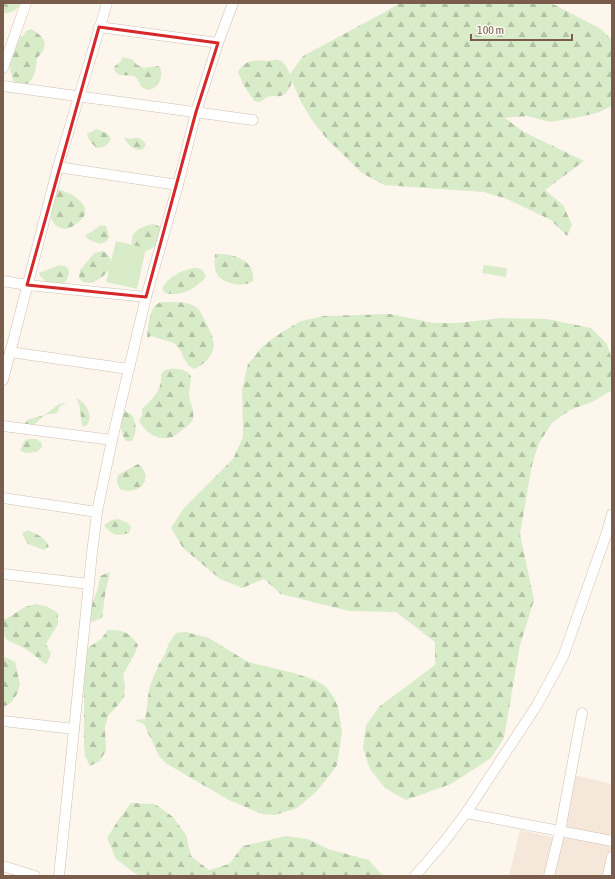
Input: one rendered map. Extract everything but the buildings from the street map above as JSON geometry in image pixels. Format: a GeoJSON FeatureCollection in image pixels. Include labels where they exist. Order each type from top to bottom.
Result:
{"type":"FeatureCollection","features":[{"type":"Feature","properties":{"kind":"street"},"geometry":{"type":"LineString","coordinates":[[3,68],[26,3]]}},
{"type":"Feature","properties":{"kind":"street"},"geometry":{"type":"LineString","coordinates":[[3,380],[58,167],[107,3]]}},
{"type":"Feature","properties":{"kind":"street"},"geometry":{"type":"LineString","coordinates":[[59,876],[97,512],[112,440],[146,297],[178,185],[196,112],[218,43],[233,3]]}},
{"type":"Feature","properties":{"kind":"street"},"geometry":{"type":"LineString","coordinates":[[100,27],[218,43]]}},
{"type":"Feature","properties":{"kind":"street"},"geometry":{"type":"LineString","coordinates":[[3,86],[253,120]]}},
{"type":"Feature","properties":{"kind":"street"},"geometry":{"type":"LineString","coordinates":[[58,167],[178,185]]}},
{"type":"Feature","properties":{"kind":"street"},"geometry":{"type":"LineString","coordinates":[[3,281],[27,285],[146,297]]}},
{"type":"Feature","properties":{"kind":"street"},"geometry":{"type":"LineString","coordinates":[[10,352],[129,369]]}},
{"type":"Feature","properties":{"kind":"street"},"geometry":{"type":"LineString","coordinates":[[3,426],[112,440]]}},
{"type":"Feature","properties":{"kind":"street"},"geometry":{"type":"LineString","coordinates":[[3,498],[97,512]]}},
{"type":"Feature","properties":{"kind":"street"},"geometry":{"type":"LineString","coordinates":[[414,876],[444,842],[466,813],[536,705],[563,657],[612,514]]}},
{"type":"Feature","properties":{"kind":"street"},"geometry":{"type":"LineString","coordinates":[[3,574],[89,584]]}},
{"type":"Feature","properties":{"kind":"street"},"geometry":{"type":"LineString","coordinates":[[549,876],[560,831],[582,713]]}},
{"type":"Feature","properties":{"kind":"street"},"geometry":{"type":"LineString","coordinates":[[3,721],[74,729]]}},
{"type":"Feature","properties":{"kind":"street"},"geometry":{"type":"LineString","coordinates":[[466,813],[612,841]]}},
{"type":"Feature","properties":{"kind":"street"},"geometry":{"type":"LineString","coordinates":[[608,876],[612,857]]}},
{"type":"Feature","properties":{"kind":"street"},"geometry":{"type":"LineString","coordinates":[[3,866],[35,876]]}},
{"type":"Feature","properties":{"kind":"highlighted area"},"geometry":{"type":"Polygon","coordinates":[[[99,27],[218,43],[196,112],[146,297],[27,285],[99,27]]]}},
{"type":"Feature","properties":{"kind":"shaded area"},"geometry":{"type":"Polygon","coordinates":[[[574,775],[612,784],[612,876],[509,876],[520,830],[560,839],[574,775]]]}},
{"type":"Feature","properties":{"kind":"green space"},"geometry":{"type":"Polygon","coordinates":[[[3,3],[21,3],[14,11],[3,13],[3,3]]]}},
{"type":"Feature","properties":{"kind":"green space"},"geometry":{"type":"Polygon","coordinates":[[[400,3],[551,3],[601,29],[612,40],[612,106],[597,113],[550,122],[527,116],[505,118],[524,132],[584,161],[545,190],[563,205],[572,225],[567,236],[551,220],[507,199],[484,192],[384,185],[362,173],[326,138],[312,120],[300,100],[292,81],[289,89],[284,95],[270,96],[258,102],[253,99],[243,84],[238,72],[243,65],[254,61],[279,60],[287,67],[290,74],[303,56],[400,3]]]}},
{"type":"Feature","properties":{"kind":"green space"},"geometry":{"type":"Polygon","coordinates":[[[31,29],[42,38],[45,47],[37,59],[32,79],[26,85],[16,85],[10,68],[11,53],[17,37],[23,36],[26,31],[31,29]]]}},
{"type":"Feature","properties":{"kind":"green space"},"geometry":{"type":"Polygon","coordinates":[[[124,57],[133,60],[137,65],[144,68],[160,67],[160,80],[153,88],[149,90],[141,86],[134,76],[119,75],[115,71],[114,67],[124,57]]]}},
{"type":"Feature","properties":{"kind":"green space"},"geometry":{"type":"Polygon","coordinates":[[[97,129],[108,134],[111,139],[104,147],[97,148],[87,134],[97,129]]]}},
{"type":"Feature","properties":{"kind":"green space"},"geometry":{"type":"Polygon","coordinates":[[[124,138],[139,138],[146,145],[142,150],[136,149],[124,138]]]}},
{"type":"Feature","properties":{"kind":"green space"},"geometry":{"type":"Polygon","coordinates":[[[57,189],[76,197],[85,209],[85,214],[82,219],[66,229],[57,226],[53,222],[50,213],[57,189]]]}},
{"type":"Feature","properties":{"kind":"green space"},"geometry":{"type":"Polygon","coordinates":[[[154,224],[160,227],[163,232],[159,242],[143,252],[133,247],[132,237],[134,234],[140,228],[154,224]]]}},
{"type":"Feature","properties":{"kind":"green space"},"geometry":{"type":"Polygon","coordinates":[[[101,225],[106,226],[109,238],[105,242],[99,244],[88,239],[85,235],[101,225]]]}},
{"type":"Feature","properties":{"kind":"green space"},"geometry":{"type":"Polygon","coordinates":[[[116,241],[146,248],[137,289],[106,282],[116,241]]]}},
{"type":"Feature","properties":{"kind":"green space"},"geometry":{"type":"Polygon","coordinates":[[[103,251],[110,259],[112,265],[110,268],[96,281],[89,283],[82,282],[79,277],[80,270],[93,254],[103,251]]]}},
{"type":"Feature","properties":{"kind":"green space"},"geometry":{"type":"Polygon","coordinates":[[[215,254],[229,255],[242,259],[251,268],[253,281],[239,285],[223,280],[215,270],[215,254]]]}},
{"type":"Feature","properties":{"kind":"green space"},"geometry":{"type":"Polygon","coordinates":[[[60,265],[65,266],[69,270],[68,277],[61,285],[47,282],[39,273],[60,265]]]}},
{"type":"Feature","properties":{"kind":"green space"},"geometry":{"type":"Polygon","coordinates":[[[484,265],[507,268],[506,277],[482,273],[484,265]]]}},
{"type":"Feature","properties":{"kind":"green space"},"geometry":{"type":"Polygon","coordinates":[[[199,268],[202,270],[206,277],[193,288],[183,293],[165,293],[162,288],[172,277],[184,270],[199,268]]]}},
{"type":"Feature","properties":{"kind":"green space"},"geometry":{"type":"Polygon","coordinates":[[[164,302],[179,302],[196,307],[200,311],[213,337],[214,346],[211,355],[204,363],[194,369],[189,366],[181,351],[174,343],[151,336],[147,338],[149,320],[154,307],[157,304],[164,302]]]}},
{"type":"Feature","properties":{"kind":"green space"},"geometry":{"type":"Polygon","coordinates":[[[390,314],[434,323],[457,323],[501,318],[547,319],[591,328],[607,344],[612,360],[612,390],[592,402],[570,410],[552,423],[539,443],[532,465],[520,534],[534,600],[520,645],[504,738],[491,758],[451,784],[406,800],[385,788],[370,769],[363,748],[366,725],[380,706],[435,665],[435,642],[396,612],[349,611],[281,594],[264,579],[242,588],[220,579],[183,548],[171,528],[184,508],[233,459],[243,437],[242,389],[248,364],[263,346],[282,332],[301,321],[324,316],[390,314]]]}},
{"type":"Feature","properties":{"kind":"green space"},"geometry":{"type":"Polygon","coordinates":[[[165,370],[182,370],[191,376],[189,395],[193,410],[193,419],[190,424],[175,436],[160,438],[144,429],[139,421],[142,415],[142,409],[153,398],[159,389],[161,374],[165,370]]]}},
{"type":"Feature","properties":{"kind":"green space"},"geometry":{"type":"Polygon","coordinates":[[[76,398],[86,406],[90,418],[86,426],[83,427],[79,404],[76,398]]]}},
{"type":"Feature","properties":{"kind":"green space"},"geometry":{"type":"Polygon","coordinates":[[[63,403],[66,404],[60,406],[56,413],[45,415],[36,423],[28,426],[23,424],[30,419],[44,415],[63,403]]]}},
{"type":"Feature","properties":{"kind":"green space"},"geometry":{"type":"Polygon","coordinates":[[[124,407],[126,412],[131,414],[135,423],[135,434],[132,441],[126,441],[121,428],[124,407]]]}},
{"type":"Feature","properties":{"kind":"green space"},"geometry":{"type":"Polygon","coordinates":[[[36,439],[41,442],[42,447],[37,452],[25,453],[20,450],[25,440],[36,439]]]}},
{"type":"Feature","properties":{"kind":"green space"},"geometry":{"type":"Polygon","coordinates":[[[138,464],[142,467],[145,475],[142,486],[134,490],[121,490],[117,483],[118,475],[138,464]]]}},
{"type":"Feature","properties":{"kind":"green space"},"geometry":{"type":"Polygon","coordinates":[[[118,519],[128,523],[131,527],[129,533],[115,535],[104,525],[112,520],[118,519]]]}},
{"type":"Feature","properties":{"kind":"green space"},"geometry":{"type":"Polygon","coordinates":[[[27,530],[43,538],[49,547],[44,550],[28,544],[22,534],[27,530]]]}},
{"type":"Feature","properties":{"kind":"green space"},"geometry":{"type":"Polygon","coordinates":[[[110,572],[102,618],[91,622],[90,609],[98,588],[100,576],[110,572]]]}},
{"type":"Feature","properties":{"kind":"green space"},"geometry":{"type":"Polygon","coordinates":[[[36,604],[48,607],[58,613],[58,624],[46,644],[51,654],[46,665],[28,650],[7,640],[3,633],[3,619],[6,619],[25,607],[36,604]]]}},
{"type":"Feature","properties":{"kind":"green space"},"geometry":{"type":"Polygon","coordinates":[[[108,630],[122,631],[126,633],[132,637],[138,645],[123,675],[125,686],[124,698],[108,716],[105,727],[106,750],[100,761],[90,766],[85,756],[84,745],[82,652],[101,639],[108,630]]]}},
{"type":"Feature","properties":{"kind":"green space"},"geometry":{"type":"Polygon","coordinates":[[[186,632],[209,638],[248,662],[294,673],[315,680],[325,686],[333,696],[338,707],[342,732],[337,765],[315,793],[297,808],[275,815],[262,814],[229,800],[167,764],[159,756],[144,724],[134,720],[145,719],[150,685],[169,643],[176,633],[186,632]]]}},
{"type":"Feature","properties":{"kind":"green space"},"geometry":{"type":"Polygon","coordinates":[[[5,657],[15,662],[20,684],[17,694],[11,703],[3,707],[3,658],[5,657]]]}},
{"type":"Feature","properties":{"kind":"green space"},"geometry":{"type":"Polygon","coordinates":[[[131,803],[155,804],[173,817],[186,835],[191,856],[209,870],[229,864],[243,846],[286,836],[308,839],[328,849],[369,860],[383,876],[141,876],[116,859],[107,838],[131,803]]]}}]}
